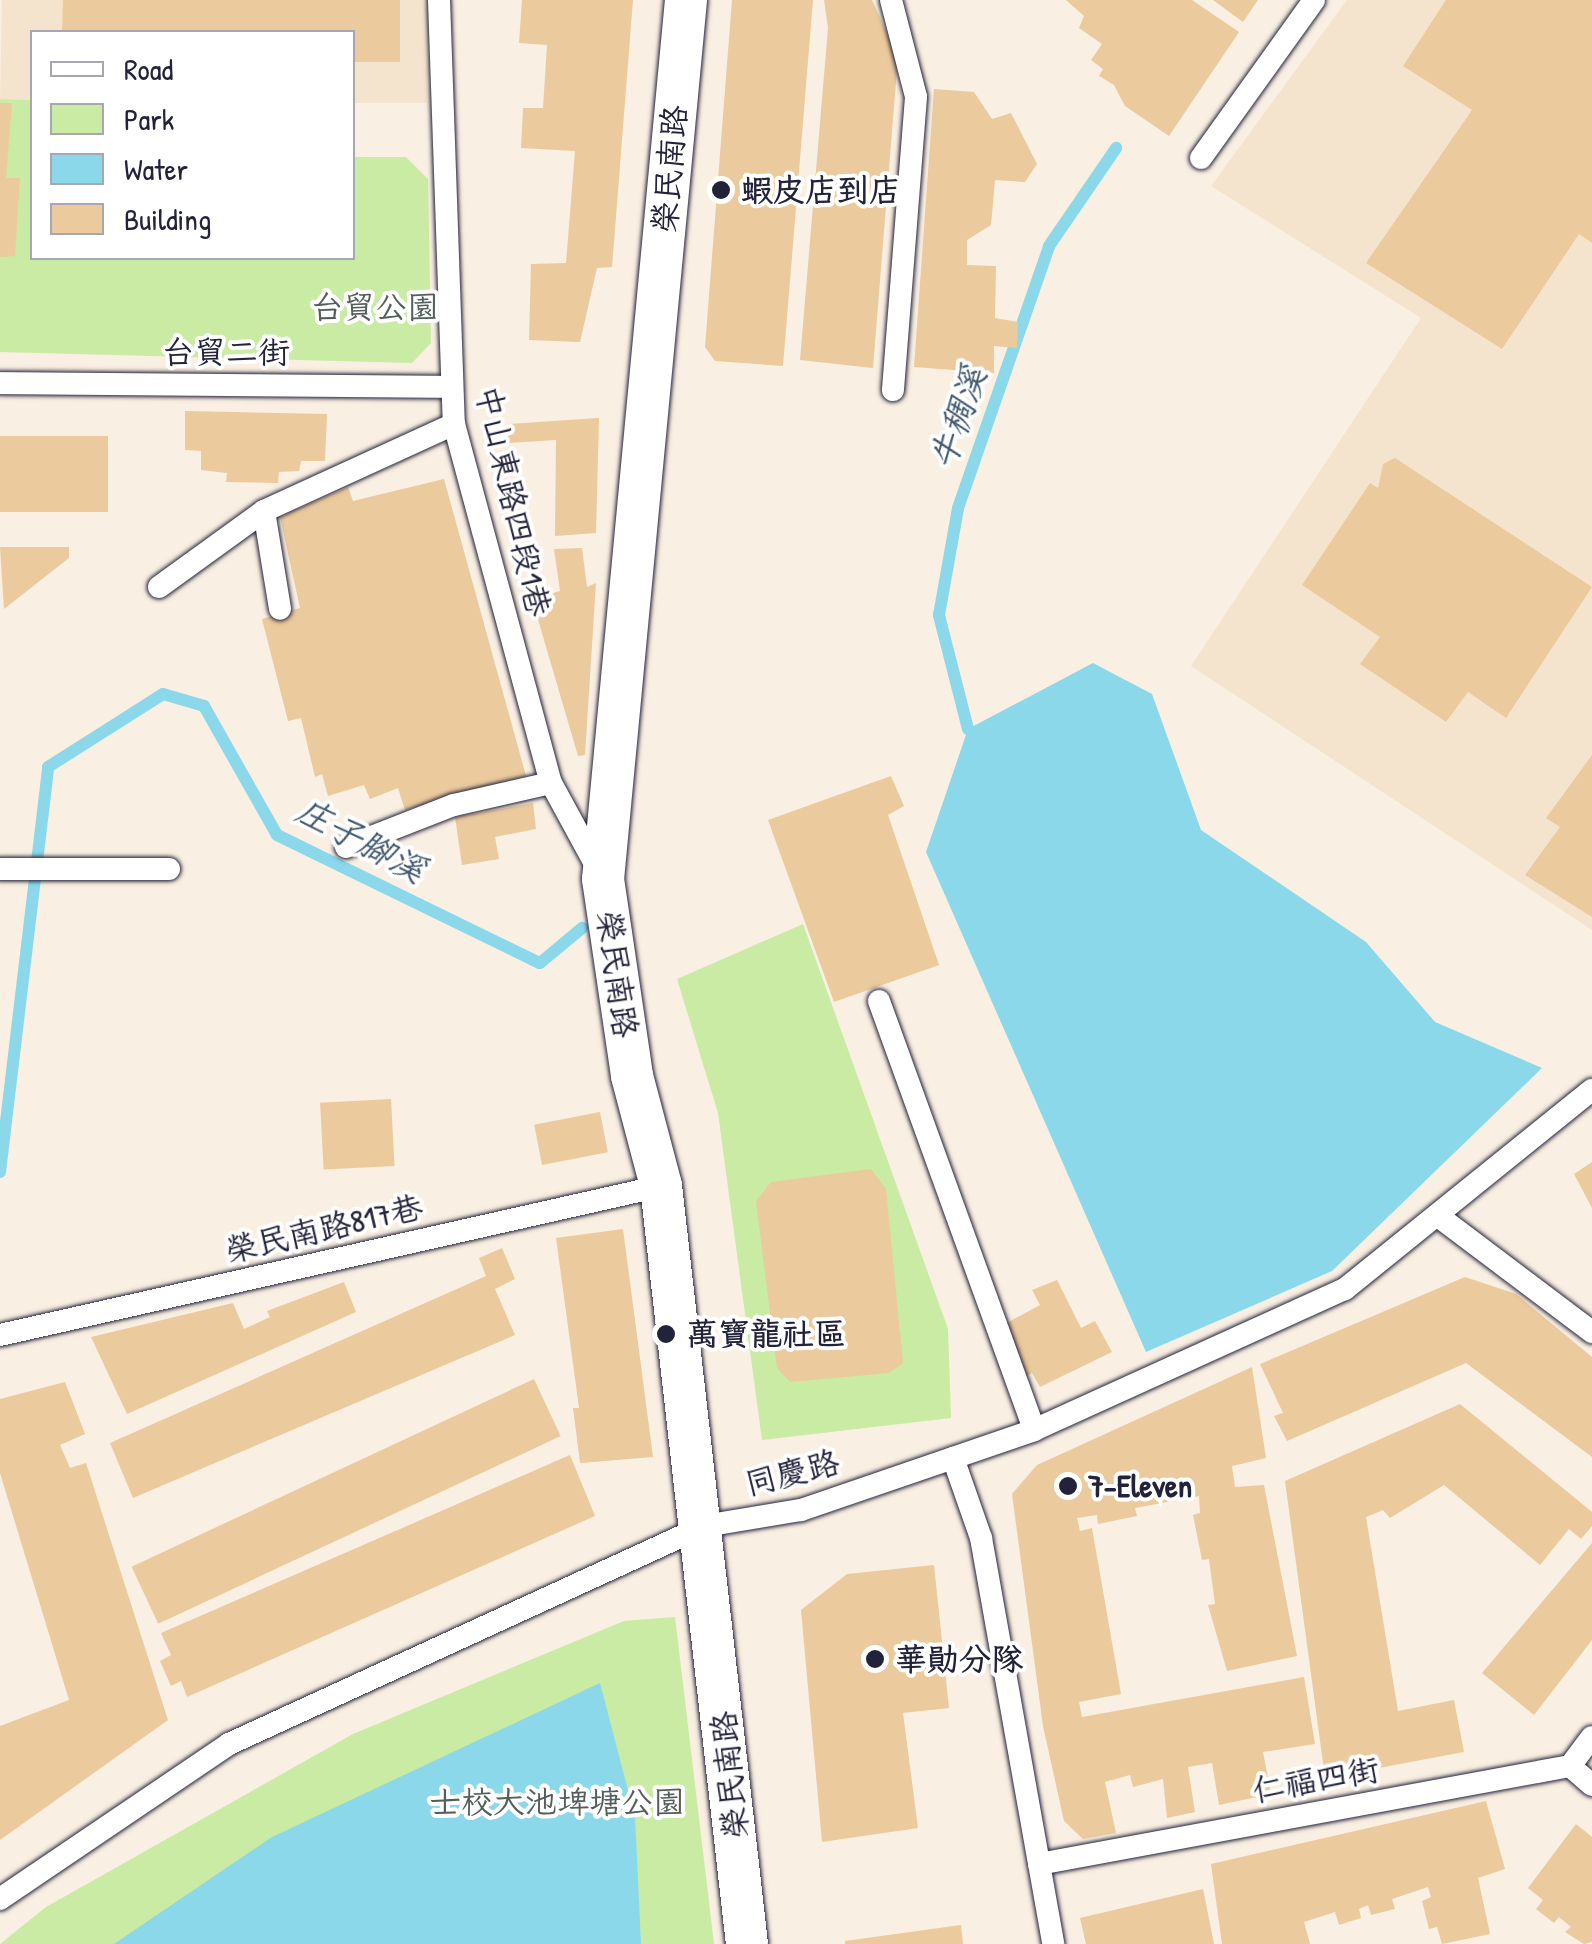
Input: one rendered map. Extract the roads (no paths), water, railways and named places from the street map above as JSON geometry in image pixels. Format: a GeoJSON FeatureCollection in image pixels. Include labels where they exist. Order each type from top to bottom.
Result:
{"type":"FeatureCollection","features":[{"type":"Feature","properties":{"kind":"street","name":"榮民南路"},"geometry":{"type":"LineString","coordinates":[[686,0],[603,879],[632,1076],[661,1186],[704,1526],[748,1944]]}},
{"type":"Feature","properties":{"kind":"lane","name":"中山東路四段1巷"},"geometry":{"type":"LineString","coordinates":[[438,0],[454,424],[551,783],[603,879]]}},
{"type":"Feature","properties":{"kind":"lane"},"geometry":{"type":"LineString","coordinates":[[891,0],[916,97],[893,390]]}},
{"type":"Feature","properties":{"kind":"lane"},"geometry":{"type":"LineString","coordinates":[[1201,158],[1314,0]]}},
{"type":"Feature","properties":{"kind":"lane","name":"台貿二街"},"geometry":{"type":"LineString","coordinates":[[0,383],[451,387]]}},
{"type":"Feature","properties":{"kind":"lane"},"geometry":{"type":"LineString","coordinates":[[159,587],[264,512],[454,424]]}},
{"type":"Feature","properties":{"kind":"lane"},"geometry":{"type":"LineString","coordinates":[[264,512],[280,609]]}},
{"type":"Feature","properties":{"kind":"lane"},"geometry":{"type":"LineString","coordinates":[[346,846],[454,805],[551,783]]}},
{"type":"Feature","properties":{"kind":"lane"},"geometry":{"type":"LineString","coordinates":[[0,869],[169,869]]}},
{"type":"Feature","properties":{"kind":"lane"},"geometry":{"type":"LineString","coordinates":[[879,1002],[1034,1430]]}},
{"type":"Feature","properties":{"kind":"lane","name":"同慶路"},"geometry":{"type":"LineString","coordinates":[[0,1899],[229,1744],[704,1526],[800,1510],[1034,1430],[1345,1288],[1592,1090]]}},
{"type":"Feature","properties":{"kind":"lane","name":"榮民南路817巷"},"geometry":{"type":"LineString","coordinates":[[0,1334],[661,1186]]}},
{"type":"Feature","properties":{"kind":"lane"},"geometry":{"type":"LineString","coordinates":[[1438,1216],[1592,1332]]}},
{"type":"Feature","properties":{"kind":"lane"},"geometry":{"type":"LineString","coordinates":[[953,1458],[981,1538],[1053,1944]]}},
{"type":"Feature","properties":{"kind":"lane"},"geometry":{"type":"LineString","coordinates":[[1592,1736],[1570,1766],[1592,1785]]}},
{"type":"Feature","properties":{"kind":"lane","name":"仁福四街"},"geometry":{"type":"LineString","coordinates":[[1038,1864],[1570,1766]]}},
{"type":"Feature","properties":{"kind":"water"},"geometry":{"type":"Polygon","coordinates":[[[1093,663],[1152,694],[1201,830],[1366,942],[1435,1022],[1542,1068],[1332,1271],[1146,1352],[926,852],[968,729],[1093,663]]]}},
{"type":"Feature","properties":{"kind":"water"},"geometry":{"type":"Polygon","coordinates":[[[600,1683],[635,1817],[641,1944],[114,1944],[272,1837],[600,1683]]]}},
{"type":"Feature","properties":{"kind":"waterway","name":"牛稠溪"},"geometry":{"type":"LineString","coordinates":[[968,729],[939,615],[958,508],[1049,246],[1116,148]]}},
{"type":"Feature","properties":{"kind":"waterway","name":"庄子腳溪"},"geometry":{"type":"LineString","coordinates":[[0,1172],[48,767],[163,694],[204,706],[277,835],[540,963],[582,928]]}},
{"type":"Feature","properties":{"kind":"place","name":"蝦皮店到店"},"geometry":{"type":"Point","coordinates":[721,190]}},
{"type":"Feature","properties":{"kind":"place","name":"萬寶龍社區"},"geometry":{"type":"Point","coordinates":[666,1334]}},
{"type":"Feature","properties":{"kind":"place","name":"7-Eleven"},"geometry":{"type":"Point","coordinates":[1068,1486]}},
{"type":"Feature","properties":{"kind":"place","name":"華勛分隊"},"geometry":{"type":"Point","coordinates":[875,1659]}},
{"type":"Feature","properties":{"kind":"park label","name":"台貿公園"},"geometry":{"type":"Point","coordinates":[375,307]}},
{"type":"Feature","properties":{"kind":"park label","name":"士校大池埤塘公園"},"geometry":{"type":"Point","coordinates":[557,1802]}}]}
